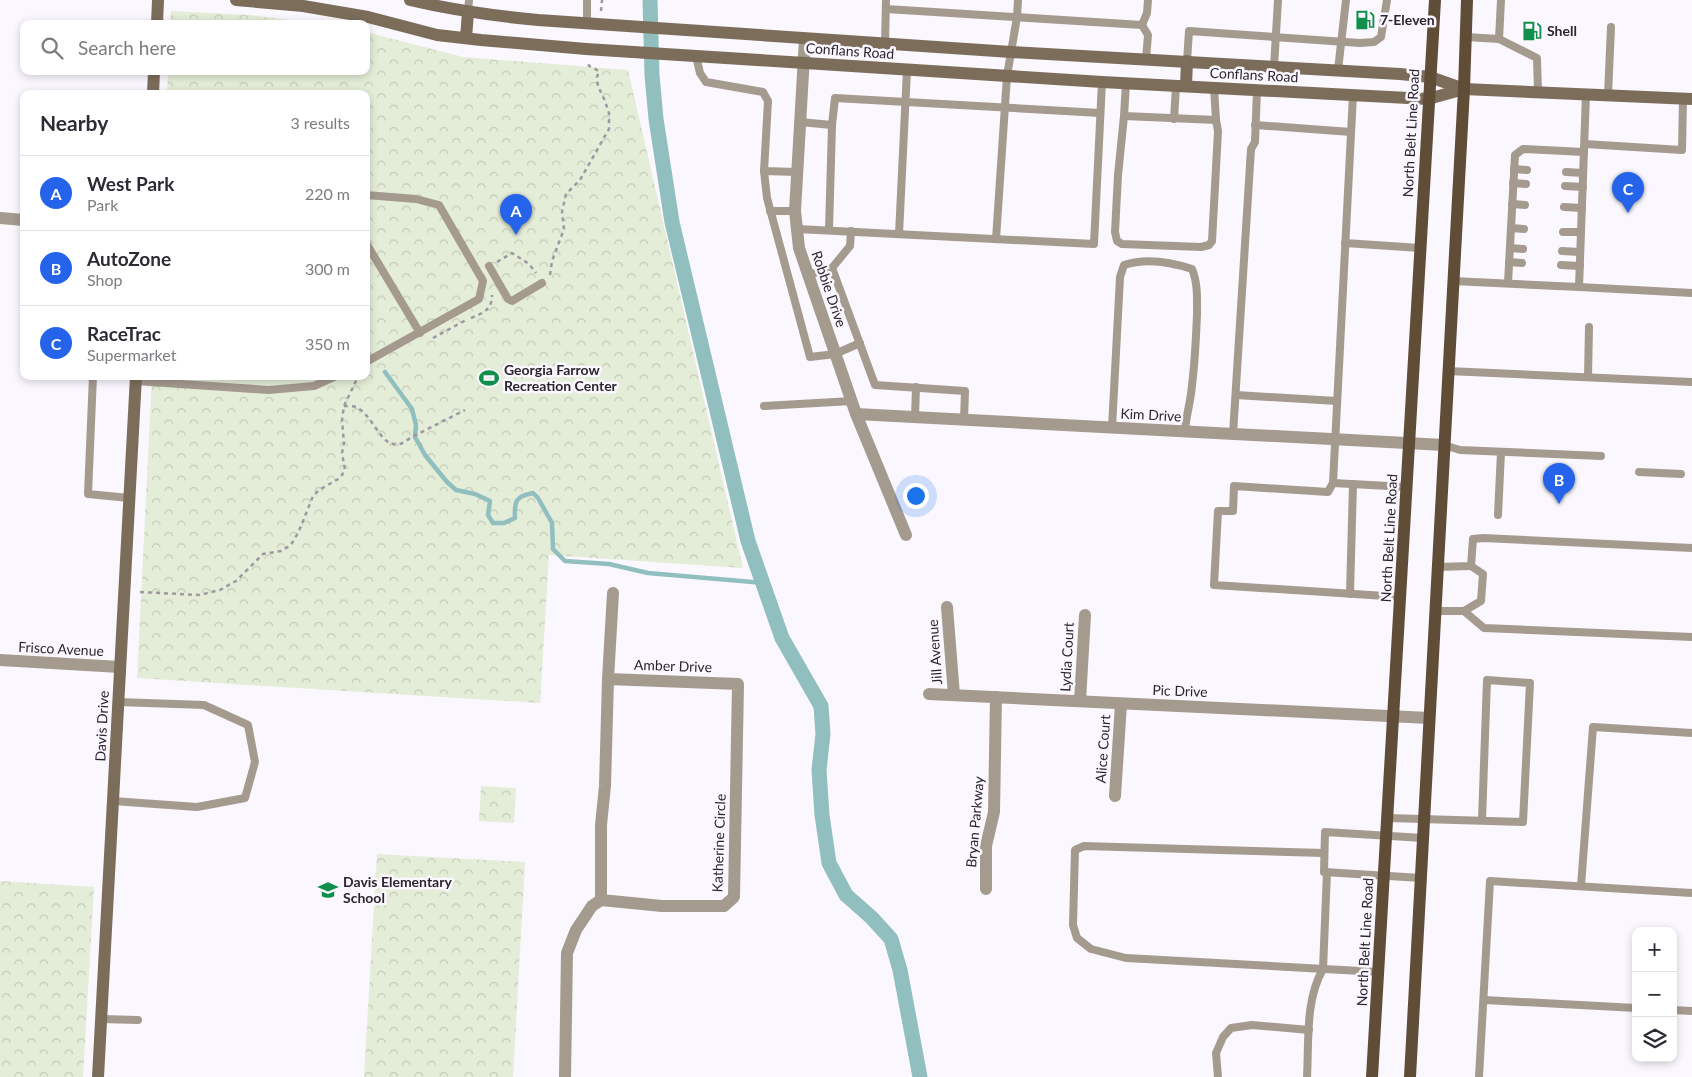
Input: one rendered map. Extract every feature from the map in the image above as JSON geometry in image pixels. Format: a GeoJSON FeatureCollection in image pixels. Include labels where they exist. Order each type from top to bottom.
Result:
{"type":"FeatureCollection","features":[{"type":"Feature","properties":{"kind":"main road"},"geometry":{"type":"LineString","coordinates":[[157,20],[158,0]]}},
{"type":"Feature","properties":{"kind":"main road","name":"Conflans Road"},"geometry":{"type":"LineString","coordinates":[[236,0],[302,6],[368,18],[437,34],[466,38],[690,56],[1102,82],[1353,95],[1428,98],[1464,89],[1688,99]]}},
{"type":"Feature","properties":{"kind":"main road","name":"Conflans Road"},"geometry":{"type":"LineString","coordinates":[[410,0],[469,6],[538,20],[1011,52],[1338,70],[1430,77],[1464,89]]}},
{"type":"Feature","properties":{"kind":"main road","name":"North Belt Line Road"},"geometry":{"type":"LineString","coordinates":[[1372,1077],[1435,0]]}},
{"type":"Feature","properties":{"kind":"main road"},"geometry":{"type":"LineString","coordinates":[[1410,1077],[1464,89],[1467,0]]}},
{"type":"Feature","properties":{"kind":"main road"},"geometry":{"type":"LineString","coordinates":[[466,38],[469,6]]}},
{"type":"Feature","properties":{"kind":"main road"},"geometry":{"type":"LineString","coordinates":[[1181,86],[1187,61]]}},
{"type":"Feature","properties":{"kind":"main road"},"geometry":{"type":"LineString","coordinates":[[153,90],[154,75]]}},
{"type":"Feature","properties":{"kind":"main road","name":"Davis Drive"},"geometry":{"type":"LineString","coordinates":[[98,1077],[136,380]]}},
{"type":"Feature","properties":{"kind":"street","name":"Robbie Drive"},"geometry":{"type":"LineString","coordinates":[[805,39],[795,211],[798,248],[856,414],[906,535]]}},
{"type":"Feature","properties":{"kind":"street"},"geometry":{"type":"LineString","coordinates":[[0,218],[20,220]]}},
{"type":"Feature","properties":{"kind":"street","name":"Kim Drive"},"geometry":{"type":"LineString","coordinates":[[856,414],[1444,446]]}},
{"type":"Feature","properties":{"kind":"street"},"geometry":{"type":"LineString","coordinates":[[565,1077],[567,953],[576,930],[592,906],[601,900],[602,825],[613,594]]}},
{"type":"Feature","properties":{"kind":"street","name":"Jill Avenue"},"geometry":{"type":"LineString","coordinates":[[947,607],[954,695]]}},
{"type":"Feature","properties":{"kind":"street","name":"Lydia Court"},"geometry":{"type":"LineString","coordinates":[[1080,701],[1085,615]]}},
{"type":"Feature","properties":{"kind":"street","name":"Frisco Avenue"},"geometry":{"type":"LineString","coordinates":[[0,660],[120,667]]}},
{"type":"Feature","properties":{"kind":"street","name":"Amber Drive"},"geometry":{"type":"LineString","coordinates":[[608,678],[738,684]]}},
{"type":"Feature","properties":{"kind":"street","name":"Katherine Circle"},"geometry":{"type":"LineString","coordinates":[[601,900],[662,906],[724,906],[734,898],[738,684]]}},
{"type":"Feature","properties":{"kind":"street","name":"Pic Drive"},"geometry":{"type":"LineString","coordinates":[[929,694],[1429,718]]}},
{"type":"Feature","properties":{"kind":"street","name":"Bryan Parkway"},"geometry":{"type":"LineString","coordinates":[[986,889],[986,846],[994,812],[996,697]]}},
{"type":"Feature","properties":{"kind":"street","name":"Alice Court"},"geometry":{"type":"LineString","coordinates":[[1115,796],[1121,704]]}},
{"type":"Feature","properties":{"kind":"lane"},"geometry":{"type":"LineString","coordinates":[[587,0],[587,23]]}},
{"type":"Feature","properties":{"kind":"lane"},"geometry":{"type":"LineString","coordinates":[[884,44],[886,0]]}},
{"type":"Feature","properties":{"kind":"lane"},"geometry":{"type":"LineString","coordinates":[[996,239],[1004,107],[1018,0]]}},
{"type":"Feature","properties":{"kind":"lane"},"geometry":{"type":"LineString","coordinates":[[1142,25],[1148,13],[1148,0]]}},
{"type":"Feature","properties":{"kind":"lane"},"geometry":{"type":"LineString","coordinates":[[1274,67],[1278,0]]}},
{"type":"Feature","properties":{"kind":"lane"},"geometry":{"type":"LineString","coordinates":[[1338,70],[1346,0]]}},
{"type":"Feature","properties":{"kind":"lane"},"geometry":{"type":"LineString","coordinates":[[1187,61],[1189,31],[1360,43],[1374,42],[1381,37],[1387,0]]}},
{"type":"Feature","properties":{"kind":"lane"},"geometry":{"type":"LineString","coordinates":[[1499,39],[1501,0]]}},
{"type":"Feature","properties":{"kind":"lane"},"geometry":{"type":"LineString","coordinates":[[886,9],[1142,25]]}},
{"type":"Feature","properties":{"kind":"lane"},"geometry":{"type":"LineString","coordinates":[[1142,25],[1148,35],[1146,59]]}},
{"type":"Feature","properties":{"kind":"lane"},"geometry":{"type":"LineString","coordinates":[[1608,95],[1612,27]]}},
{"type":"Feature","properties":{"kind":"lane"},"geometry":{"type":"LineString","coordinates":[[1466,37],[1499,39],[1537,58],[1538,92]]}},
{"type":"Feature","properties":{"kind":"lane"},"geometry":{"type":"LineString","coordinates":[[690,56],[706,82],[763,92],[768,101],[764,171],[767,198],[810,358],[835,354],[860,343]]}},
{"type":"Feature","properties":{"kind":"lane"},"geometry":{"type":"LineString","coordinates":[[899,234],[907,70]]}},
{"type":"Feature","properties":{"kind":"lane"},"geometry":{"type":"LineString","coordinates":[[797,229],[1094,244],[1102,82]]}},
{"type":"Feature","properties":{"kind":"lane"},"geometry":{"type":"LineString","coordinates":[[1126,83],[1115,232],[1117,241],[1122,244],[1201,247],[1208,245],[1212,241],[1218,131],[1214,88]]}},
{"type":"Feature","properties":{"kind":"lane"},"geometry":{"type":"LineString","coordinates":[[1174,119],[1181,86]]}},
{"type":"Feature","properties":{"kind":"lane"},"geometry":{"type":"LineString","coordinates":[[1233,434],[1251,149],[1255,142],[1257,90]]}},
{"type":"Feature","properties":{"kind":"lane"},"geometry":{"type":"LineString","coordinates":[[1579,287],[1586,94]]}},
{"type":"Feature","properties":{"kind":"lane"},"geometry":{"type":"LineString","coordinates":[[1353,95],[1333,483],[1328,492],[1234,486],[1233,511],[1218,511],[1214,585],[1401,597]]}},
{"type":"Feature","properties":{"kind":"lane"},"geometry":{"type":"LineString","coordinates":[[829,230],[834,98],[1100,113]]}},
{"type":"Feature","properties":{"kind":"lane"},"geometry":{"type":"LineString","coordinates":[[1508,284],[1515,155],[1524,149],[1682,150],[1688,99]]}},
{"type":"Feature","properties":{"kind":"lane"},"geometry":{"type":"LineString","coordinates":[[1124,116],[1216,120]]}},
{"type":"Feature","properties":{"kind":"lane"},"geometry":{"type":"LineString","coordinates":[[800,122],[832,125]]}},
{"type":"Feature","properties":{"kind":"lane"},"geometry":{"type":"LineString","coordinates":[[1255,125],[1351,132]]}},
{"type":"Feature","properties":{"kind":"lane"},"geometry":{"type":"LineString","coordinates":[[1514,169],[1527,170]]}},
{"type":"Feature","properties":{"kind":"lane"},"geometry":{"type":"LineString","coordinates":[[764,171],[797,172]]}},
{"type":"Feature","properties":{"kind":"lane"},"geometry":{"type":"LineString","coordinates":[[1566,172],[1584,173]]}},
{"type":"Feature","properties":{"kind":"lane"},"geometry":{"type":"LineString","coordinates":[[1513,183],[1526,184]]}},
{"type":"Feature","properties":{"kind":"lane"},"geometry":{"type":"LineString","coordinates":[[1565,186],[1583,187]]}},
{"type":"Feature","properties":{"kind":"lane"},"geometry":{"type":"LineString","coordinates":[[370,195],[416,198],[439,205],[483,281],[480,300],[370,360]]}},
{"type":"Feature","properties":{"kind":"lane"},"geometry":{"type":"LineString","coordinates":[[1512,204],[1525,205]]}},
{"type":"Feature","properties":{"kind":"lane"},"geometry":{"type":"LineString","coordinates":[[1564,207],[1582,208]]}},
{"type":"Feature","properties":{"kind":"lane"},"geometry":{"type":"LineString","coordinates":[[770,211],[795,211]]}},
{"type":"Feature","properties":{"kind":"lane"},"geometry":{"type":"LineString","coordinates":[[1511,228],[1524,229]]}},
{"type":"Feature","properties":{"kind":"lane"},"geometry":{"type":"LineString","coordinates":[[808,275],[832,268],[850,246],[850,231]]}},
{"type":"Feature","properties":{"kind":"lane"},"geometry":{"type":"LineString","coordinates":[[1563,232],[1581,232]]}},
{"type":"Feature","properties":{"kind":"lane"},"geometry":{"type":"LineString","coordinates":[[1345,243],[1420,248]]}},
{"type":"Feature","properties":{"kind":"lane"},"geometry":{"type":"LineString","coordinates":[[1510,248],[1523,249]]}},
{"type":"Feature","properties":{"kind":"lane"},"geometry":{"type":"LineString","coordinates":[[370,250],[420,333]]}},
{"type":"Feature","properties":{"kind":"lane"},"geometry":{"type":"LineString","coordinates":[[1562,251],[1580,252]]}},
{"type":"Feature","properties":{"kind":"lane"},"geometry":{"type":"LineString","coordinates":[[1112,428],[1120,277],[1124,265],[1137,261],[1178,264],[1192,269],[1195,276],[1198,294],[1196,338],[1192,386],[1185,431]]}},
{"type":"Feature","properties":{"kind":"lane"},"geometry":{"type":"LineString","coordinates":[[1509,262],[1522,263]]}},
{"type":"Feature","properties":{"kind":"lane"},"geometry":{"type":"LineString","coordinates":[[1561,265],[1580,266]]}},
{"type":"Feature","properties":{"kind":"lane"},"geometry":{"type":"LineString","coordinates":[[489,266],[508,299],[512,301],[542,283]]}},
{"type":"Feature","properties":{"kind":"lane"},"geometry":{"type":"LineString","coordinates":[[832,268],[876,384],[965,391],[964,420]]}},
{"type":"Feature","properties":{"kind":"lane"},"geometry":{"type":"LineString","coordinates":[[1453,281],[1692,293]]}},
{"type":"Feature","properties":{"kind":"lane"},"geometry":{"type":"LineString","coordinates":[[1588,377],[1590,327]]}},
{"type":"Feature","properties":{"kind":"lane"},"geometry":{"type":"LineString","coordinates":[[1448,371],[1692,382]]}},
{"type":"Feature","properties":{"kind":"lane"},"geometry":{"type":"LineString","coordinates":[[93,380],[88,494],[129,498]]}},
{"type":"Feature","properties":{"kind":"lane"},"geometry":{"type":"LineString","coordinates":[[148,380],[269,390],[314,386],[327,380]]}},
{"type":"Feature","properties":{"kind":"lane"},"geometry":{"type":"LineString","coordinates":[[915,417],[916,387]]}},
{"type":"Feature","properties":{"kind":"lane"},"geometry":{"type":"LineString","coordinates":[[1236,395],[1337,401]]}},
{"type":"Feature","properties":{"kind":"lane"},"geometry":{"type":"LineString","coordinates":[[764,406],[852,401]]}},
{"type":"Feature","properties":{"kind":"lane"},"geometry":{"type":"LineString","coordinates":[[1444,446],[1460,450],[1601,456]]}},
{"type":"Feature","properties":{"kind":"lane"},"geometry":{"type":"LineString","coordinates":[[1498,515],[1501,452]]}},
{"type":"Feature","properties":{"kind":"lane"},"geometry":{"type":"LineString","coordinates":[[1639,472],[1681,474]]}},
{"type":"Feature","properties":{"kind":"lane"},"geometry":{"type":"LineString","coordinates":[[1333,483],[1407,487]]}},
{"type":"Feature","properties":{"kind":"lane"},"geometry":{"type":"LineString","coordinates":[[1350,594],[1353,484]]}},
{"type":"Feature","properties":{"kind":"lane"},"geometry":{"type":"LineString","coordinates":[[1471,566],[1473,539],[1483,538],[1692,548]]}},
{"type":"Feature","properties":{"kind":"lane"},"geometry":{"type":"LineString","coordinates":[[1435,612],[1464,611],[1481,601],[1483,574],[1471,566],[1437,567]]}},
{"type":"Feature","properties":{"kind":"lane"},"geometry":{"type":"LineString","coordinates":[[1464,611],[1484,628],[1692,637]]}},
{"type":"Feature","properties":{"kind":"lane"},"geometry":{"type":"LineString","coordinates":[[1388,818],[1523,822],[1530,682],[1487,680],[1482,820]]}},
{"type":"Feature","properties":{"kind":"lane"},"geometry":{"type":"LineString","coordinates":[[113,801],[197,807],[245,798],[255,762],[248,724],[204,705],[118,702]]}},
{"type":"Feature","properties":{"kind":"lane"},"geometry":{"type":"LineString","coordinates":[[1581,886],[1593,727],[1692,733]]}},
{"type":"Feature","properties":{"kind":"lane"},"geometry":{"type":"LineString","coordinates":[[1420,878],[1324,872],[1324,832],[1423,838]]}},
{"type":"Feature","properties":{"kind":"lane"},"geometry":{"type":"LineString","coordinates":[[1324,853],[1084,846],[1076,850],[1073,925],[1077,938],[1091,949],[1126,958],[1379,972]]}},
{"type":"Feature","properties":{"kind":"lane"},"geometry":{"type":"LineString","coordinates":[[1307,1077],[1310,1014],[1317,980],[1323,969],[1328,872]]}},
{"type":"Feature","properties":{"kind":"lane"},"geometry":{"type":"LineString","coordinates":[[1479,1077],[1490,881],[1692,893]]}},
{"type":"Feature","properties":{"kind":"lane"},"geometry":{"type":"LineString","coordinates":[[1484,1000],[1632,1008]]}},
{"type":"Feature","properties":{"kind":"lane"},"geometry":{"type":"LineString","coordinates":[[1677,1010],[1692,1012]]}},
{"type":"Feature","properties":{"kind":"lane"},"geometry":{"type":"LineString","coordinates":[[101,1018],[138,1020]]}},
{"type":"Feature","properties":{"kind":"lane"},"geometry":{"type":"LineString","coordinates":[[1218,1077],[1216,1053],[1223,1037],[1231,1028],[1252,1025],[1309,1030]]}},
{"type":"Feature","properties":{"kind":"path"},"geometry":{"type":"LineString","coordinates":[[601,11],[602,0]]}},
{"type":"Feature","properties":{"kind":"path"},"geometry":{"type":"LineString","coordinates":[[489,266],[512,253],[529,264],[542,283],[550,277],[552,261],[564,229],[562,212],[566,194],[580,180],[609,129],[610,113],[596,77],[599,71],[589,66],[588,59]]}},
{"type":"Feature","properties":{"kind":"path"},"geometry":{"type":"LineString","coordinates":[[473,316],[482,314],[489,307],[492,298],[491,290]]}},
{"type":"Feature","properties":{"kind":"path"},"geometry":{"type":"LineString","coordinates":[[140,592],[199,595],[220,590],[236,581],[263,554],[291,545],[300,531],[313,496],[319,490],[340,478],[345,470],[342,453],[344,443],[342,420],[344,406],[357,380]]}},
{"type":"Feature","properties":{"kind":"path"},"geometry":{"type":"LineString","coordinates":[[344,406],[355,407],[363,412],[385,440],[392,445],[402,445],[410,438],[465,410]]}},
{"type":"Feature","properties":{"kind":"green space"},"geometry":{"type":"Polygon","coordinates":[[[171,11],[249,15],[290,20],[170,20],[171,11]]]}},
{"type":"Feature","properties":{"kind":"green space"},"geometry":{"type":"Polygon","coordinates":[[[370,33],[463,57],[628,70],[743,568],[549,555],[540,703],[137,678],[152,380],[370,380],[370,90],[167,90],[168,75],[370,75],[370,33]]]}},
{"type":"Feature","properties":{"kind":"green space"},"geometry":{"type":"Polygon","coordinates":[[[481,786],[516,788],[514,823],[479,821],[481,786]]]}},
{"type":"Feature","properties":{"kind":"green space"},"geometry":{"type":"Polygon","coordinates":[[[377,854],[525,862],[513,1077],[364,1077],[377,854]]]}},
{"type":"Feature","properties":{"kind":"green space"},"geometry":{"type":"Polygon","coordinates":[[[0,881],[94,887],[83,1077],[0,1077],[0,881]]]}},
{"type":"Feature","properties":{"kind":"waterway"},"geometry":{"type":"LineString","coordinates":[[650,0],[652,75],[656,119],[672,222],[748,541],[782,638],[821,706],[823,734],[819,770],[822,815],[829,863],[846,895],[872,918],[891,939],[900,970],[920,1077]]}},
{"type":"Feature","properties":{"kind":"waterway"},"geometry":{"type":"LineString","coordinates":[[385,372],[412,409],[416,425],[415,437],[425,455],[456,490],[475,494],[490,501],[488,515],[493,523],[504,523],[515,518],[517,500],[533,493],[538,498],[552,523],[553,549],[565,561],[609,564],[648,573],[764,583]]}},
{"type":"Feature","properties":{"kind":"place","name":"7-Eleven"},"geometry":{"type":"Point","coordinates":[1365,20]}},
{"type":"Feature","properties":{"kind":"place","name":"Shell"},"geometry":{"type":"Point","coordinates":[1532,31]}},
{"type":"Feature","properties":{"kind":"place","name":"RaceTrac"},"geometry":{"type":"Point","coordinates":[1628,213]}},
{"type":"Feature","properties":{"kind":"place","name":"West Park"},"geometry":{"type":"Point","coordinates":[516,235]}},
{"type":"Feature","properties":{"kind":"place","name":"Georgia Farrow Recreation Center"},"geometry":{"type":"Point","coordinates":[489,378]}},
{"type":"Feature","properties":{"kind":"place","name":"AutoZone"},"geometry":{"type":"Point","coordinates":[1559,504]}},
{"type":"Feature","properties":{"kind":"place","name":"Davis Elementary School"},"geometry":{"type":"Point","coordinates":[328,890]}}]}
